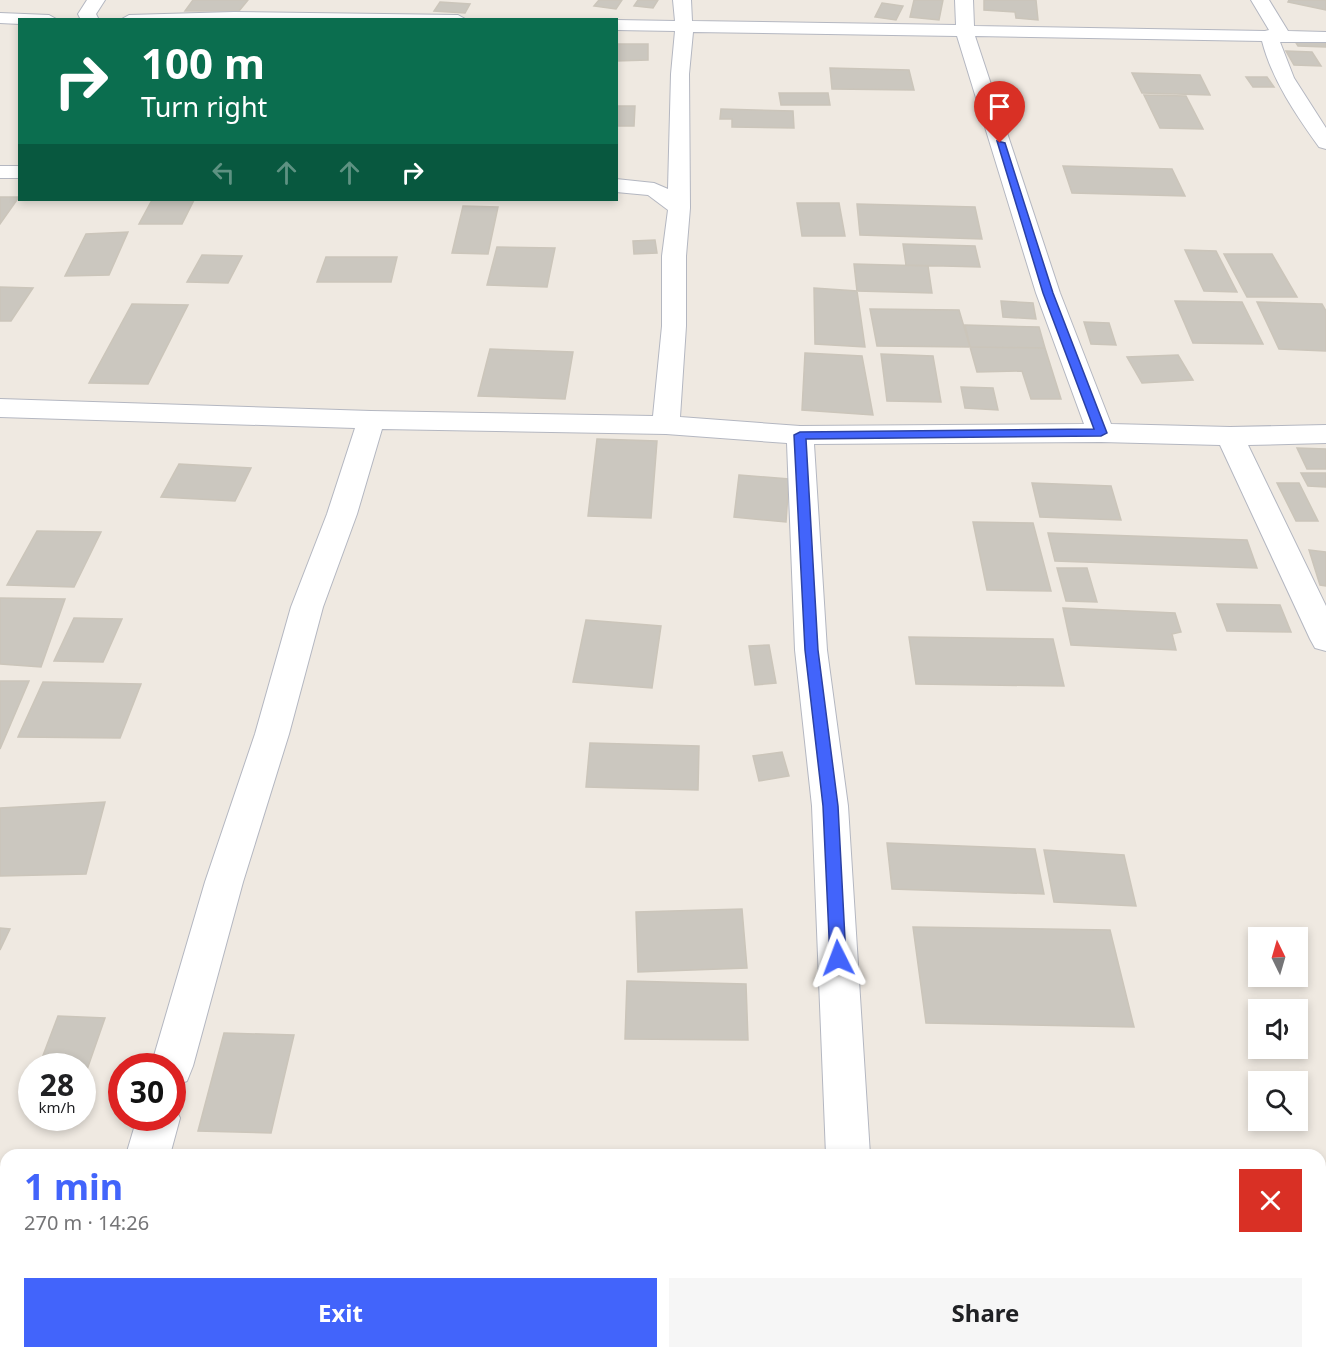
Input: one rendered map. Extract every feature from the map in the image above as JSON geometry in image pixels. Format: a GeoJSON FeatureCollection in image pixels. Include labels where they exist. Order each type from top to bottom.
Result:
{"type":"FeatureCollection","features":[{"type":"Feature","properties":{"kind":"street"},"geometry":{"type":"LineString","coordinates":[[89,18],[87,14],[96,0]]}},
{"type":"Feature","properties":{"kind":"street"},"geometry":{"type":"LineString","coordinates":[[413,18],[414,0]]}},
{"type":"Feature","properties":{"kind":"street"},"geometry":{"type":"LineString","coordinates":[[666,425],[674,326],[674,256],[679,208],[680,74],[684,26],[682,0]]}},
{"type":"Feature","properties":{"kind":"street"},"geometry":{"type":"LineString","coordinates":[[964,0],[965,32],[1048,293],[1101,433]]}},
{"type":"Feature","properties":{"kind":"street"},"geometry":{"type":"LineString","coordinates":[[1260,0],[1275,35],[1275,60],[1296,98],[1326,143]]}},
{"type":"Feature","properties":{"kind":"street"},"geometry":{"type":"LineString","coordinates":[[0,18],[18,19]]}},
{"type":"Feature","properties":{"kind":"street"},"geometry":{"type":"LineString","coordinates":[[618,25],[1326,37]]}},
{"type":"Feature","properties":{"kind":"street"},"geometry":{"type":"LineString","coordinates":[[0,172],[18,172]]}},
{"type":"Feature","properties":{"kind":"street"},"geometry":{"type":"LineString","coordinates":[[618,185],[654,189],[679,208]]}},
{"type":"Feature","properties":{"kind":"street"},"geometry":{"type":"LineString","coordinates":[[0,408],[371,420],[666,425],[800,435],[1101,433],[1230,436],[1326,434]]}},
{"type":"Feature","properties":{"kind":"street"},"geometry":{"type":"LineString","coordinates":[[176,1053],[224,882],[272,734],[307,607],[342,514],[371,420]]}},
{"type":"Feature","properties":{"kind":"street"},"geometry":{"type":"LineString","coordinates":[[800,435],[811,650],[830,806],[848,1149]]}},
{"type":"Feature","properties":{"kind":"street"},"geometry":{"type":"LineString","coordinates":[[1230,436],[1326,639]]}},
{"type":"Feature","properties":{"kind":"street"},"geometry":{"type":"LineString","coordinates":[[150,1149],[154,1131]]}},
{"type":"Feature","properties":{"kind":"building"},"geometry":{"type":"Polygon","coordinates":[[[193,0],[248,0],[239,11],[185,11],[193,0]]]}},
{"type":"Feature","properties":{"kind":"building"},"geometry":{"type":"Polygon","coordinates":[[[599,0],[622,0],[616,9],[594,6],[599,0]]]}},
{"type":"Feature","properties":{"kind":"building"},"geometry":{"type":"Polygon","coordinates":[[[638,0],[658,0],[653,8],[634,6],[638,0]]]}},
{"type":"Feature","properties":{"kind":"building"},"geometry":{"type":"Polygon","coordinates":[[[914,0],[943,0],[939,20],[910,17],[914,0]]]}},
{"type":"Feature","properties":{"kind":"building"},"geometry":{"type":"Polygon","coordinates":[[[984,0],[1036,0],[1038,20],[1016,18],[1015,12],[984,10],[984,0]]]}},
{"type":"Feature","properties":{"kind":"building"},"geometry":{"type":"Polygon","coordinates":[[[1289,0],[1326,0],[1326,10],[1288,2],[1289,0]]]}},
{"type":"Feature","properties":{"kind":"building"},"geometry":{"type":"Polygon","coordinates":[[[440,2],[470,4],[465,13],[434,11],[440,2]]]}},
{"type":"Feature","properties":{"kind":"building"},"geometry":{"type":"Polygon","coordinates":[[[882,3],[903,6],[896,20],[875,17],[882,3]]]}},
{"type":"Feature","properties":{"kind":"building"},"geometry":{"type":"Polygon","coordinates":[[[1293,38],[1326,39],[1326,47],[1298,46],[1293,38]]]}},
{"type":"Feature","properties":{"kind":"building"},"geometry":{"type":"Polygon","coordinates":[[[618,44],[648,44],[648,60],[618,61],[618,44]]]}},
{"type":"Feature","properties":{"kind":"building"},"geometry":{"type":"Polygon","coordinates":[[[1286,51],[1312,52],[1321,66],[1294,65],[1286,51]]]}},
{"type":"Feature","properties":{"kind":"building"},"geometry":{"type":"Polygon","coordinates":[[[830,68],[909,70],[914,90],[832,89],[830,68]]]}},
{"type":"Feature","properties":{"kind":"building"},"geometry":{"type":"Polygon","coordinates":[[[1132,73],[1200,75],[1210,95],[1142,93],[1132,73]]]}},
{"type":"Feature","properties":{"kind":"building"},"geometry":{"type":"Polygon","coordinates":[[[1246,77],[1267,77],[1274,87],[1253,87],[1246,77]]]}},
{"type":"Feature","properties":{"kind":"building"},"geometry":{"type":"Polygon","coordinates":[[[779,93],[828,93],[830,105],[781,105],[779,93]]]}},
{"type":"Feature","properties":{"kind":"building"},"geometry":{"type":"Polygon","coordinates":[[[1144,95],[1186,96],[1203,129],[1160,128],[1144,95]]]}},
{"type":"Feature","properties":{"kind":"building"},"geometry":{"type":"Polygon","coordinates":[[[618,106],[635,106],[634,126],[618,126],[618,106]]]}},
{"type":"Feature","properties":{"kind":"building"},"geometry":{"type":"Polygon","coordinates":[[[721,109],[793,111],[794,128],[732,127],[732,119],[720,119],[721,109]]]}},
{"type":"Feature","properties":{"kind":"building"},"geometry":{"type":"Polygon","coordinates":[[[1063,166],[1172,169],[1185,196],[1072,193],[1063,166]]]}},
{"type":"Feature","properties":{"kind":"building"},"geometry":{"type":"Polygon","coordinates":[[[0,197],[18,197],[18,198],[0,224],[0,197]]]}},
{"type":"Feature","properties":{"kind":"building"},"geometry":{"type":"Polygon","coordinates":[[[151,201],[194,201],[182,224],[139,224],[151,201]]]}},
{"type":"Feature","properties":{"kind":"building"},"geometry":{"type":"Polygon","coordinates":[[[797,203],[839,203],[845,236],[802,236],[797,203]]]}},
{"type":"Feature","properties":{"kind":"building"},"geometry":{"type":"Polygon","coordinates":[[[857,204],[975,207],[982,239],[860,235],[857,204]]]}},
{"type":"Feature","properties":{"kind":"building"},"geometry":{"type":"Polygon","coordinates":[[[463,206],[498,207],[488,254],[452,253],[463,206]]]}},
{"type":"Feature","properties":{"kind":"building"},"geometry":{"type":"Polygon","coordinates":[[[128,232],[109,275],[65,276],[86,234],[128,232]]]}},
{"type":"Feature","properties":{"kind":"building"},"geometry":{"type":"Polygon","coordinates":[[[655,240],[657,253],[634,254],[633,241],[655,240]]]}},
{"type":"Feature","properties":{"kind":"building"},"geometry":{"type":"Polygon","coordinates":[[[903,244],[975,246],[980,267],[906,265],[903,244]]]}},
{"type":"Feature","properties":{"kind":"building"},"geometry":{"type":"Polygon","coordinates":[[[497,247],[555,248],[547,287],[487,285],[497,247]]]}},
{"type":"Feature","properties":{"kind":"building"},"geometry":{"type":"Polygon","coordinates":[[[1185,250],[1216,251],[1237,292],[1204,291],[1185,250]]]}},
{"type":"Feature","properties":{"kind":"building"},"geometry":{"type":"Polygon","coordinates":[[[1224,254],[1272,254],[1297,297],[1247,297],[1224,254]]]}},
{"type":"Feature","properties":{"kind":"building"},"geometry":{"type":"Polygon","coordinates":[[[202,255],[242,256],[228,283],[187,282],[202,255]]]}},
{"type":"Feature","properties":{"kind":"building"},"geometry":{"type":"Polygon","coordinates":[[[326,257],[397,257],[391,282],[317,282],[326,257]]]}},
{"type":"Feature","properties":{"kind":"building"},"geometry":{"type":"Polygon","coordinates":[[[854,264],[928,266],[932,293],[857,291],[854,264]]]}},
{"type":"Feature","properties":{"kind":"building"},"geometry":{"type":"Polygon","coordinates":[[[0,287],[33,288],[11,321],[0,321],[0,287]]]}},
{"type":"Feature","properties":{"kind":"building"},"geometry":{"type":"Polygon","coordinates":[[[814,288],[857,291],[865,347],[815,344],[814,288]]]}},
{"type":"Feature","properties":{"kind":"building"},"geometry":{"type":"Polygon","coordinates":[[[1001,301],[1033,303],[1036,319],[1003,317],[1001,301]]]}},
{"type":"Feature","properties":{"kind":"building"},"geometry":{"type":"Polygon","coordinates":[[[1175,301],[1242,302],[1263,344],[1193,343],[1175,301]]]}},
{"type":"Feature","properties":{"kind":"building"},"geometry":{"type":"Polygon","coordinates":[[[1257,302],[1322,304],[1326,311],[1326,351],[1279,349],[1257,302]]]}},
{"type":"Feature","properties":{"kind":"building"},"geometry":{"type":"Polygon","coordinates":[[[132,304],[188,305],[148,384],[89,383],[132,304]]]}},
{"type":"Feature","properties":{"kind":"building"},"geometry":{"type":"Polygon","coordinates":[[[870,309],[959,310],[970,347],[877,346],[870,309]]]}},
{"type":"Feature","properties":{"kind":"building"},"geometry":{"type":"Polygon","coordinates":[[[1084,322],[1109,323],[1116,345],[1091,344],[1084,322]]]}},
{"type":"Feature","properties":{"kind":"building"},"geometry":{"type":"Polygon","coordinates":[[[965,325],[1039,327],[1045,348],[970,347],[965,325]]]}},
{"type":"Feature","properties":{"kind":"building"},"geometry":{"type":"Polygon","coordinates":[[[970,347],[1045,348],[1061,399],[1031,399],[1022,371],[977,372],[970,347]]]}},
{"type":"Feature","properties":{"kind":"building"},"geometry":{"type":"Polygon","coordinates":[[[490,349],[573,352],[565,399],[478,396],[490,349]]]}},
{"type":"Feature","properties":{"kind":"building"},"geometry":{"type":"Polygon","coordinates":[[[805,353],[862,356],[873,415],[802,410],[805,353]]]}},
{"type":"Feature","properties":{"kind":"building"},"geometry":{"type":"Polygon","coordinates":[[[881,354],[933,356],[941,402],[887,401],[881,354]]]}},
{"type":"Feature","properties":{"kind":"building"},"geometry":{"type":"Polygon","coordinates":[[[1178,355],[1193,380],[1142,383],[1127,357],[1178,355]]]}},
{"type":"Feature","properties":{"kind":"building"},"geometry":{"type":"Polygon","coordinates":[[[961,387],[993,388],[998,410],[965,408],[961,387]]]}},
{"type":"Feature","properties":{"kind":"building"},"geometry":{"type":"Polygon","coordinates":[[[597,439],[657,441],[651,518],[588,516],[597,439]]]}},
{"type":"Feature","properties":{"kind":"building"},"geometry":{"type":"Polygon","coordinates":[[[1297,448],[1326,449],[1326,469],[1307,469],[1297,448]]]}},
{"type":"Feature","properties":{"kind":"building"},"geometry":{"type":"Polygon","coordinates":[[[179,464],[251,468],[235,501],[161,497],[179,464]]]}},
{"type":"Feature","properties":{"kind":"building"},"geometry":{"type":"Polygon","coordinates":[[[1301,473],[1326,473],[1326,487],[1308,486],[1301,473]]]}},
{"type":"Feature","properties":{"kind":"building"},"geometry":{"type":"Polygon","coordinates":[[[739,475],[789,479],[786,522],[734,517],[739,475]]]}},
{"type":"Feature","properties":{"kind":"building"},"geometry":{"type":"Polygon","coordinates":[[[1032,483],[1111,486],[1121,520],[1040,517],[1032,483]]]}},
{"type":"Feature","properties":{"kind":"building"},"geometry":{"type":"Polygon","coordinates":[[[1277,483],[1299,483],[1318,521],[1296,521],[1277,483]]]}},
{"type":"Feature","properties":{"kind":"building"},"geometry":{"type":"Polygon","coordinates":[[[973,522],[1033,523],[1051,591],[987,590],[973,522]]]}},
{"type":"Feature","properties":{"kind":"building"},"geometry":{"type":"Polygon","coordinates":[[[37,531],[101,532],[74,587],[7,585],[37,531]]]}},
{"type":"Feature","properties":{"kind":"building"},"geometry":{"type":"Polygon","coordinates":[[[1048,533],[1247,540],[1257,568],[1055,561],[1048,533]]]}},
{"type":"Feature","properties":{"kind":"building"},"geometry":{"type":"Polygon","coordinates":[[[1309,550],[1326,552],[1326,586],[1320,585],[1309,550]]]}},
{"type":"Feature","properties":{"kind":"building"},"geometry":{"type":"Polygon","coordinates":[[[1057,568],[1087,568],[1097,602],[1066,601],[1057,568]]]}},
{"type":"Feature","properties":{"kind":"building"},"geometry":{"type":"Polygon","coordinates":[[[0,598],[65,599],[41,667],[0,664],[0,598]]]}},
{"type":"Feature","properties":{"kind":"building"},"geometry":{"type":"Polygon","coordinates":[[[1217,604],[1280,605],[1291,632],[1227,631],[1217,604]]]}},
{"type":"Feature","properties":{"kind":"building"},"geometry":{"type":"Polygon","coordinates":[[[1063,608],[1175,613],[1181,632],[1172,634],[1176,650],[1071,645],[1063,608]]]}},
{"type":"Feature","properties":{"kind":"building"},"geometry":{"type":"Polygon","coordinates":[[[74,618],[122,619],[103,662],[54,661],[74,618]]]}},
{"type":"Feature","properties":{"kind":"building"},"geometry":{"type":"Polygon","coordinates":[[[586,620],[661,626],[652,688],[573,682],[586,620]]]}},
{"type":"Feature","properties":{"kind":"building"},"geometry":{"type":"Polygon","coordinates":[[[909,637],[1053,639],[1064,686],[916,684],[909,637]]]}},
{"type":"Feature","properties":{"kind":"building"},"geometry":{"type":"Polygon","coordinates":[[[769,645],[776,683],[755,685],[749,646],[769,645]]]}},
{"type":"Feature","properties":{"kind":"building"},"geometry":{"type":"Polygon","coordinates":[[[0,681],[29,681],[0,749],[0,681]]]}},
{"type":"Feature","properties":{"kind":"building"},"geometry":{"type":"Polygon","coordinates":[[[43,682],[141,684],[120,738],[18,737],[43,682]]]}},
{"type":"Feature","properties":{"kind":"building"},"geometry":{"type":"Polygon","coordinates":[[[590,743],[699,746],[698,790],[586,787],[590,743]]]}},
{"type":"Feature","properties":{"kind":"building"},"geometry":{"type":"Polygon","coordinates":[[[782,752],[789,776],[759,781],[753,756],[782,752]]]}},
{"type":"Feature","properties":{"kind":"building"},"geometry":{"type":"Polygon","coordinates":[[[105,802],[86,874],[0,876],[0,808],[105,802]]]}},
{"type":"Feature","properties":{"kind":"building"},"geometry":{"type":"Polygon","coordinates":[[[887,843],[1035,849],[1044,894],[892,889],[887,843]]]}},
{"type":"Feature","properties":{"kind":"building"},"geometry":{"type":"Polygon","coordinates":[[[1044,850],[1124,855],[1136,906],[1054,902],[1044,850]]]}},
{"type":"Feature","properties":{"kind":"building"},"geometry":{"type":"Polygon","coordinates":[[[742,909],[747,968],[638,972],[636,912],[742,909]]]}},
{"type":"Feature","properties":{"kind":"building"},"geometry":{"type":"Polygon","coordinates":[[[913,927],[1110,930],[1134,1027],[926,1023],[913,927]]]}},
{"type":"Feature","properties":{"kind":"building"},"geometry":{"type":"Polygon","coordinates":[[[0,928],[10,929],[0,950],[0,928]]]}},
{"type":"Feature","properties":{"kind":"building"},"geometry":{"type":"Polygon","coordinates":[[[627,981],[746,984],[748,1040],[625,1039],[627,981]]]}},
{"type":"Feature","properties":{"kind":"building"},"geometry":{"type":"Polygon","coordinates":[[[58,1016],[105,1018],[93,1053],[44,1053],[58,1016]]]}},
{"type":"Feature","properties":{"kind":"building"},"geometry":{"type":"Polygon","coordinates":[[[224,1033],[294,1035],[271,1133],[198,1131],[224,1033]]]}},
{"type":"Feature","properties":{"kind":"route"},"geometry":{"type":"LineString","coordinates":[[838,958],[830,806],[811,650],[800,435],[1101,433],[1048,293],[1000,143]]}}]}
